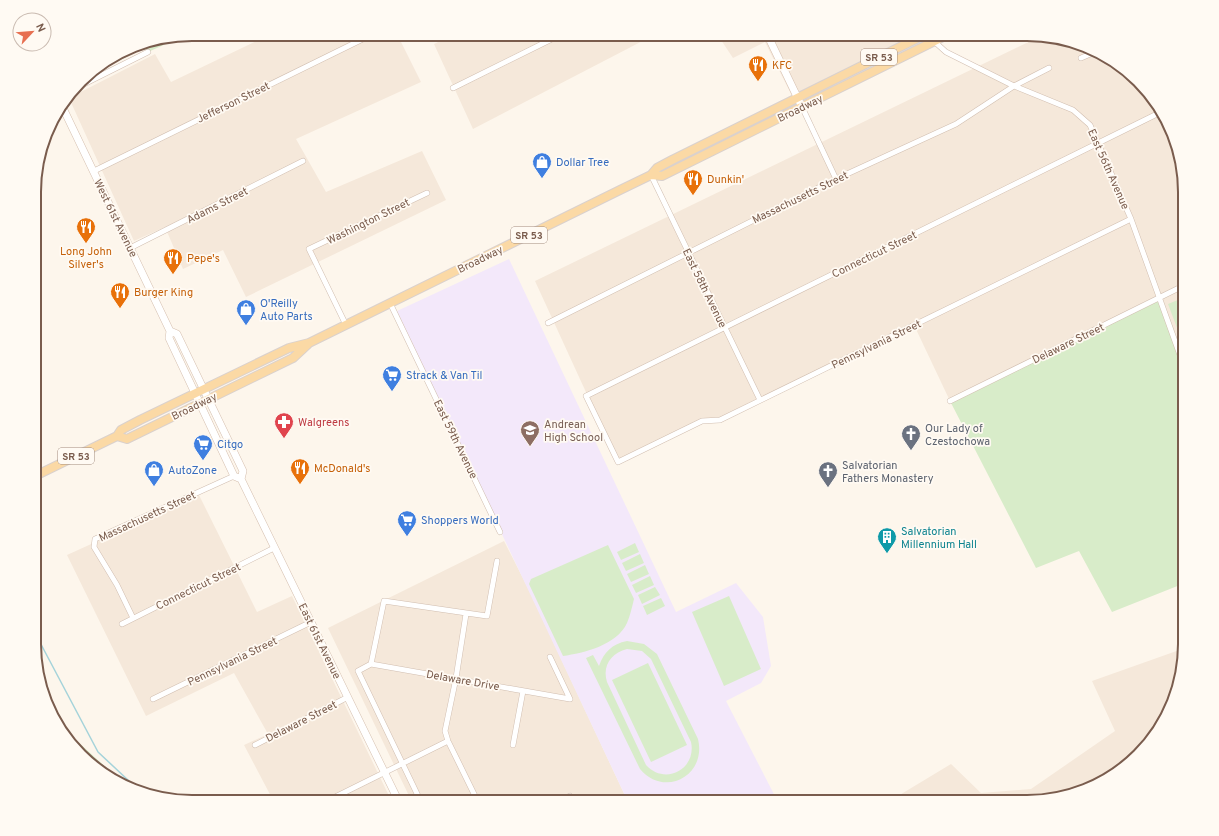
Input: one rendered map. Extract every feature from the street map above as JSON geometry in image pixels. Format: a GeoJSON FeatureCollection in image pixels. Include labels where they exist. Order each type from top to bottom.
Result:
{"type":"FeatureCollection","features":[{"type":"Feature","properties":{"kind":"main road"},"geometry":{"type":"LineString","coordinates":[[770,41],[802,107]]}},
{"type":"Feature","properties":{"kind":"main road","name":"Broadway"},"geometry":{"type":"LineString","coordinates":[[41,473],[117,436],[121,430],[195,393],[289,348],[309,343],[651,175],[656,168],[912,41]]}},
{"type":"Feature","properties":{"kind":"main road","name":"Broadway"},"geometry":{"type":"LineString","coordinates":[[651,175],[662,176],[933,42]]}},
{"type":"Feature","properties":{"kind":"main road","name":"West 61st Avenue"},"geometry":{"type":"LineString","coordinates":[[64,111],[170,330],[169,338],[200,403]]}},
{"type":"Feature","properties":{"kind":"main road","name":"West 61st Avenue"},"geometry":{"type":"LineString","coordinates":[[170,330],[177,334],[204,389]]}},
{"type":"Feature","properties":{"kind":"main road","name":"Broadway"},"geometry":{"type":"LineString","coordinates":[[117,436],[127,439],[293,358],[309,343]]}},
{"type":"Feature","properties":{"kind":"main road","name":"East 61st Avenue"},"geometry":{"type":"LineString","coordinates":[[204,389],[243,471],[238,477]]}},
{"type":"Feature","properties":{"kind":"main road","name":"East 61st Avenue"},"geometry":{"type":"LineString","coordinates":[[200,403],[274,548],[396,795]]}},
{"type":"Feature","properties":{"kind":"street","name":"Jefferson Street"},"geometry":{"type":"LineString","coordinates":[[94,171],[359,41]]}},
{"type":"Feature","properties":{"kind":"street"},"geometry":{"type":"LineString","coordinates":[[453,88],[548,41]]}},
{"type":"Feature","properties":{"kind":"street","name":"East 56th Avenue"},"geometry":{"type":"LineString","coordinates":[[933,42],[946,52],[1014,86],[1073,110],[1090,125],[1131,219],[1178,350]]}},
{"type":"Feature","properties":{"kind":"street"},"geometry":{"type":"LineString","coordinates":[[88,82],[148,52]]}},
{"type":"Feature","properties":{"kind":"street"},"geometry":{"type":"LineString","coordinates":[[1081,58],[1089,54]]}},
{"type":"Feature","properties":{"kind":"street","name":"Massachusetts Street"},"geometry":{"type":"LineString","coordinates":[[548,323],[836,179],[956,124],[1014,86],[1049,68]]}},
{"type":"Feature","properties":{"kind":"street"},"geometry":{"type":"LineString","coordinates":[[802,107],[836,179]]}},
{"type":"Feature","properties":{"kind":"street","name":"Connecticut Street"},"geometry":{"type":"LineString","coordinates":[[618,462],[586,396],[1157,114]]}},
{"type":"Feature","properties":{"kind":"street","name":"Adams Street"},"geometry":{"type":"LineString","coordinates":[[130,248],[303,162]]}},
{"type":"Feature","properties":{"kind":"street","name":"East 58th Avenue"},"geometry":{"type":"LineString","coordinates":[[651,175],[760,400]]}},
{"type":"Feature","properties":{"kind":"street","name":"Washington Street"},"geometry":{"type":"LineString","coordinates":[[346,325],[309,249],[427,193]]}},
{"type":"Feature","properties":{"kind":"street","name":"Pennsylvania Street"},"geometry":{"type":"LineString","coordinates":[[618,462],[702,421],[720,420],[1131,219]]}},
{"type":"Feature","properties":{"kind":"street","name":"Delaware Street"},"geometry":{"type":"LineString","coordinates":[[950,401],[1178,288]]}},
{"type":"Feature","properties":{"kind":"street","name":"East 59th Avenue"},"geometry":{"type":"LineString","coordinates":[[390,303],[500,532]]}},
{"type":"Feature","properties":{"kind":"street","name":"Massachusetts Street"},"geometry":{"type":"LineString","coordinates":[[133,618],[118,585],[94,547],[95,539],[238,477]]}},
{"type":"Feature","properties":{"kind":"street","name":"Connecticut Street"},"geometry":{"type":"LineString","coordinates":[[122,624],[274,548]]}},
{"type":"Feature","properties":{"kind":"street"},"geometry":{"type":"LineString","coordinates":[[418,795],[358,671],[371,664],[384,601],[487,616],[497,561]]}},
{"type":"Feature","properties":{"kind":"street"},"geometry":{"type":"LineString","coordinates":[[466,614],[456,678],[445,731],[448,741],[475,795]]}},
{"type":"Feature","properties":{"kind":"street","name":"Pennsylvania Street"},"geometry":{"type":"LineString","coordinates":[[153,699],[310,622]]}},
{"type":"Feature","properties":{"kind":"street","name":"Delaware Drive"},"geometry":{"type":"LineString","coordinates":[[371,664],[570,699],[550,657]]}},
{"type":"Feature","properties":{"kind":"street"},"geometry":{"type":"LineString","coordinates":[[513,745],[523,691]]}},
{"type":"Feature","properties":{"kind":"street","name":"Delaware Street"},"geometry":{"type":"LineString","coordinates":[[255,745],[348,697]]}},
{"type":"Feature","properties":{"kind":"street"},"geometry":{"type":"LineString","coordinates":[[340,795],[403,765],[448,741]]}},
{"type":"Feature","properties":{"kind":"shaded area"},"geometry":{"type":"Polygon","coordinates":[[[256,41],[400,41],[421,82],[296,139],[326,192],[422,151],[446,200],[246,297],[223,250],[183,269],[165,227],[134,241],[71,102],[76,94],[155,54],[171,82],[256,41]]]}},
{"type":"Feature","properties":{"kind":"shaded area"},"geometry":{"type":"Polygon","coordinates":[[[440,41],[643,41],[473,129],[434,44],[440,41]]]}},
{"type":"Feature","properties":{"kind":"shaded area"},"geometry":{"type":"Polygon","coordinates":[[[722,41],[901,41],[792,96],[765,42],[733,58],[722,41]]]}},
{"type":"Feature","properties":{"kind":"shaded area"},"geometry":{"type":"Polygon","coordinates":[[[1031,41],[1057,44],[1085,52],[1103,61],[1127,78],[1141,92],[1158,116],[1167,134],[1177,172],[1178,371],[950,401],[914,325],[720,420],[702,421],[618,462],[535,281],[1031,41]]]}},
{"type":"Feature","properties":{"kind":"shaded area","name":"Andrean High School"},"geometry":{"type":"Polygon","coordinates":[[[509,259],[676,612],[736,583],[763,617],[771,666],[761,683],[726,701],[774,795],[625,795],[397,311],[509,259]]]}},
{"type":"Feature","properties":{"kind":"shaded area"},"geometry":{"type":"Polygon","coordinates":[[[199,495],[257,612],[292,596],[389,795],[270,795],[244,745],[268,734],[234,673],[146,716],[67,555],[199,495]]]}},
{"type":"Feature","properties":{"kind":"shaded area"},"geometry":{"type":"Polygon","coordinates":[[[504,541],[527,586],[625,795],[409,795],[328,628],[504,541]]]}},
{"type":"Feature","properties":{"kind":"shaded area"},"geometry":{"type":"Polygon","coordinates":[[[1178,650],[1173,683],[1167,702],[1158,720],[1141,744],[1127,758],[1103,775],[1076,787],[1037,795],[900,795],[951,764],[981,793],[1031,789],[1115,731],[1092,681],[1178,650]]]}},
{"type":"Feature","properties":{"kind":"green space"},"geometry":{"type":"Polygon","coordinates":[[[169,43],[148,52],[145,49],[169,43]]]}},
{"type":"Feature","properties":{"kind":"green space"},"geometry":{"type":"Polygon","coordinates":[[[140,50],[107,67],[116,61],[140,50]]]}},
{"type":"Feature","properties":{"kind":"green space"},"geometry":{"type":"Polygon","coordinates":[[[1159,298],[1178,350],[1178,586],[1112,612],[1079,551],[1036,568],[950,401],[1159,298]]]}},
{"type":"Feature","properties":{"kind":"green space"},"geometry":{"type":"Polygon","coordinates":[[[1178,300],[1178,330],[1168,304],[1178,300]]]}},
{"type":"Feature","properties":{"kind":"green space"},"geometry":{"type":"Polygon","coordinates":[[[635,543],[639,552],[621,560],[617,552],[635,543]]]}},
{"type":"Feature","properties":{"kind":"green space"},"geometry":{"type":"Polygon","coordinates":[[[608,545],[634,599],[627,623],[616,637],[599,647],[580,653],[563,656],[529,584],[531,579],[608,545]]]}},
{"type":"Feature","properties":{"kind":"green space"},"geometry":{"type":"Polygon","coordinates":[[[640,554],[644,563],[626,571],[622,563],[640,554]]]}},
{"type":"Feature","properties":{"kind":"green space"},"geometry":{"type":"Polygon","coordinates":[[[645,565],[649,574],[631,582],[627,574],[645,565]]]}},
{"type":"Feature","properties":{"kind":"green space"},"geometry":{"type":"Polygon","coordinates":[[[650,576],[654,585],[636,593],[632,585],[650,576]]]}},
{"type":"Feature","properties":{"kind":"green space"},"geometry":{"type":"Polygon","coordinates":[[[655,587],[660,595],[642,604],[638,595],[655,587]]]}},
{"type":"Feature","properties":{"kind":"green space"},"geometry":{"type":"Polygon","coordinates":[[[729,596],[761,669],[724,686],[692,612],[729,596]]]}},
{"type":"Feature","properties":{"kind":"green space"},"geometry":{"type":"Polygon","coordinates":[[[661,598],[665,606],[647,615],[643,606],[661,598]]]}},
{"type":"Feature","properties":{"kind":"green space"},"geometry":{"type":"Polygon","coordinates":[[[627,641],[644,644],[657,654],[698,739],[699,752],[696,763],[690,772],[681,779],[671,782],[660,782],[650,778],[640,769],[586,658],[593,655],[599,666],[609,649],[627,641]],[[627,649],[612,657],[606,671],[607,682],[646,765],[654,771],[662,774],[678,772],[689,760],[692,752],[691,742],[651,659],[642,651],[627,649]]]}},
{"type":"Feature","properties":{"kind":"green space"},"geometry":{"type":"Polygon","coordinates":[[[648,663],[687,745],[651,762],[612,680],[648,663]]]}},
{"type":"Feature","properties":{"kind":"green space"},"geometry":{"type":"Polygon","coordinates":[[[73,737],[111,772],[92,758],[73,737]]]}},
{"type":"Feature","properties":{"kind":"waterway"},"geometry":{"type":"LineString","coordinates":[[41,644],[98,752],[129,781]]}},
{"type":"Feature","properties":{"kind":"place","name":"KFC"},"geometry":{"type":"Point","coordinates":[758,82]}},
{"type":"Feature","properties":{"kind":"place","name":"Dollar Tree"},"geometry":{"type":"Point","coordinates":[542,179]}},
{"type":"Feature","properties":{"kind":"place","name":"Dunkin'"},"geometry":{"type":"Point","coordinates":[693,196]}},
{"type":"Feature","properties":{"kind":"place","name":"Long John Silver's"},"geometry":{"type":"Point","coordinates":[86,244]}},
{"type":"Feature","properties":{"kind":"place","name":"Pepe's"},"geometry":{"type":"Point","coordinates":[173,275]}},
{"type":"Feature","properties":{"kind":"place","name":"Burger King"},"geometry":{"type":"Point","coordinates":[120,309]}},
{"type":"Feature","properties":{"kind":"place","name":"O'Reilly Auto Parts"},"geometry":{"type":"Point","coordinates":[246,326]}},
{"type":"Feature","properties":{"kind":"place","name":"Strack & Van Til"},"geometry":{"type":"Point","coordinates":[392,392]}},
{"type":"Feature","properties":{"kind":"place","name":"Walgreens"},"geometry":{"type":"Point","coordinates":[284,439]}},
{"type":"Feature","properties":{"kind":"place","name":"Andrean High School"},"geometry":{"type":"Point","coordinates":[530,447]}},
{"type":"Feature","properties":{"kind":"place","name":"Our Lady of Czestochowa"},"geometry":{"type":"Point","coordinates":[911,451]}},
{"type":"Feature","properties":{"kind":"place","name":"Citgo"},"geometry":{"type":"Point","coordinates":[203,461]}},
{"type":"Feature","properties":{"kind":"place","name":"McDonald's"},"geometry":{"type":"Point","coordinates":[300,485]}},
{"type":"Feature","properties":{"kind":"place","name":"AutoZone"},"geometry":{"type":"Point","coordinates":[154,487]}},
{"type":"Feature","properties":{"kind":"place","name":"Salvatorian Fathers Monastery"},"geometry":{"type":"Point","coordinates":[828,488]}},
{"type":"Feature","properties":{"kind":"place","name":"Shoppers World"},"geometry":{"type":"Point","coordinates":[407,537]}},
{"type":"Feature","properties":{"kind":"place","name":"Salvatorian Millennium Hall"},"geometry":{"type":"Point","coordinates":[887,554]}}]}
